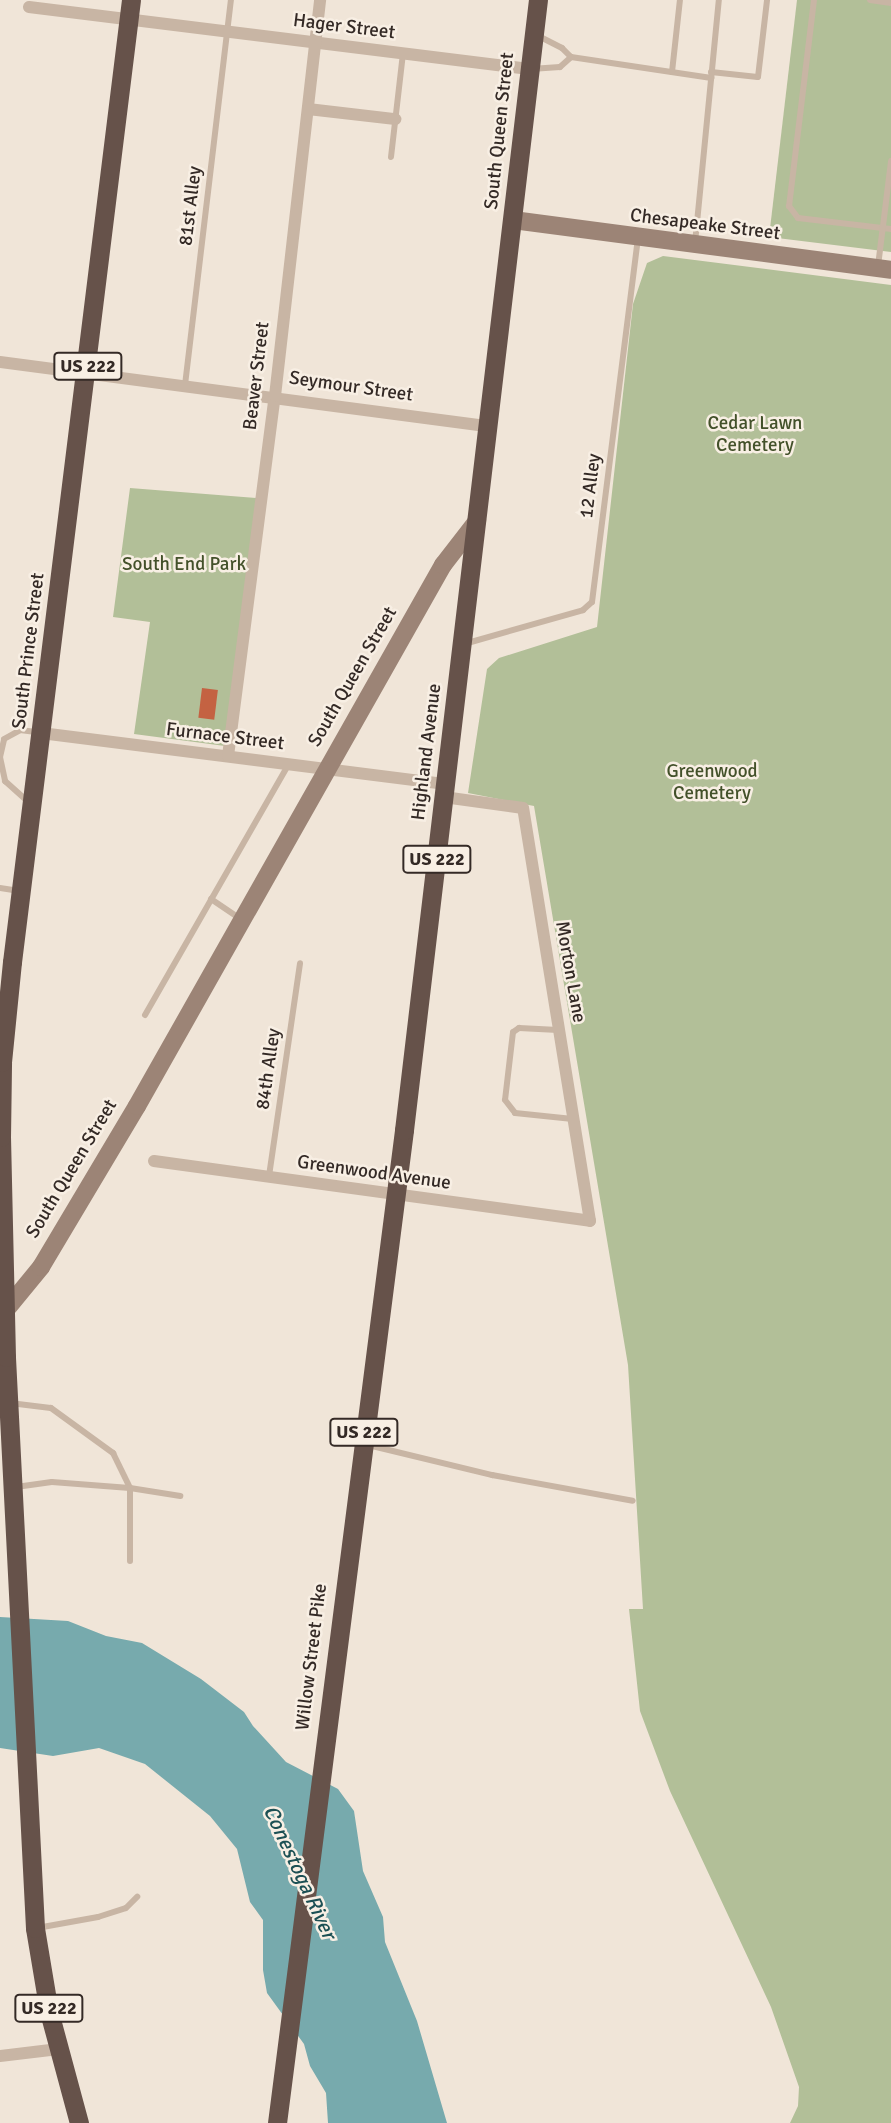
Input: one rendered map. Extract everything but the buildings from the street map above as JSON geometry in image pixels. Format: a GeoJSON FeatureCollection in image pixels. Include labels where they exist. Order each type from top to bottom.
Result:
{"type":"FeatureCollection","features":[{"type":"Feature","properties":{"kind":"highway","name":"South Queen Street"},"geometry":{"type":"LineString","coordinates":[[477,521],[538,0]]}},
{"type":"Feature","properties":{"kind":"highway","name":"South Prince Street"},"geometry":{"type":"LineString","coordinates":[[2,1311],[1,1137],[6,962],[33,805],[130,9]]}},
{"type":"Feature","properties":{"kind":"highway","name":"Highland Avenue"},"geometry":{"type":"LineString","coordinates":[[393,1196],[477,521]]}},
{"type":"Feature","properties":{"kind":"highway","name":"Willow Street Pike"},"geometry":{"type":"LineString","coordinates":[[276,2123],[393,1196]]}},
{"type":"Feature","properties":{"kind":"highway","name":"US 222"},"geometry":{"type":"LineString","coordinates":[[2,1311],[32,1818],[35,1928],[49,2012],[79,2123]]}},
{"type":"Feature","properties":{"kind":"main road","name":"Chesapeake Street"},"geometry":{"type":"LineString","coordinates":[[513,220],[884,269]]}},
{"type":"Feature","properties":{"kind":"main road","name":"South Queen Street"},"geometry":{"type":"LineString","coordinates":[[2,1311],[41,1267],[443,565],[477,521]]}},
{"type":"Feature","properties":{"kind":"main road"},"geometry":{"type":"LineString","coordinates":[[0,1034],[3,1014]]}},
{"type":"Feature","properties":{"kind":"main road"},"geometry":{"type":"LineString","coordinates":[[0,1440],[14,1488]]}},
{"type":"Feature","properties":{"kind":"street","name":"Beaver Street"},"geometry":{"type":"LineString","coordinates":[[228,756],[275,396],[320,0]]}},
{"type":"Feature","properties":{"kind":"street","name":"Hager Street"},"geometry":{"type":"LineString","coordinates":[[30,4],[130,9],[227,31],[529,69]]}},
{"type":"Feature","properties":{"kind":"street"},"geometry":{"type":"LineString","coordinates":[[308,109],[394,119]]}},
{"type":"Feature","properties":{"kind":"street","name":"Seymour Street"},"geometry":{"type":"LineString","coordinates":[[0,362],[488,426]]}},
{"type":"Feature","properties":{"kind":"street","name":"Furnace Street"},"geometry":{"type":"LineString","coordinates":[[41,733],[327,769],[445,791]]}},
{"type":"Feature","properties":{"kind":"street","name":"Morton Lane"},"geometry":{"type":"LineString","coordinates":[[445,791],[523,808],[590,1221]]}},
{"type":"Feature","properties":{"kind":"street","name":"Greenwood Avenue"},"geometry":{"type":"LineString","coordinates":[[154,1161],[590,1221]]}},
{"type":"Feature","properties":{"kind":"street"},"geometry":{"type":"LineString","coordinates":[[0,2056],[59,2049]]}},
{"type":"Feature","properties":{"kind":"lane","name":"81st Alley"},"geometry":{"type":"LineString","coordinates":[[185,385],[231,0]]}},
{"type":"Feature","properties":{"kind":"lane"},"geometry":{"type":"LineString","coordinates":[[672,72],[680,0]]}},
{"type":"Feature","properties":{"kind":"lane"},"geometry":{"type":"LineString","coordinates":[[695,245],[719,0]]}},
{"type":"Feature","properties":{"kind":"lane"},"geometry":{"type":"LineString","coordinates":[[534,34],[562,48],[571,57],[672,72],[758,77],[767,0]]}},
{"type":"Feature","properties":{"kind":"lane"},"geometry":{"type":"LineString","coordinates":[[814,0],[789,206],[798,218],[887,229]]}},
{"type":"Feature","properties":{"kind":"lane"},"geometry":{"type":"LineString","coordinates":[[870,0],[891,3]]}},
{"type":"Feature","properties":{"kind":"lane"},"geometry":{"type":"LineString","coordinates":[[391,157],[403,54]]}},
{"type":"Feature","properties":{"kind":"lane"},"geometry":{"type":"LineString","coordinates":[[529,69],[560,67],[571,57]]}},
{"type":"Feature","properties":{"kind":"lane"},"geometry":{"type":"LineString","coordinates":[[884,269],[891,161]]}},
{"type":"Feature","properties":{"kind":"lane","name":"12 Alley"},"geometry":{"type":"LineString","coordinates":[[462,644],[583,610],[592,601],[638,238]]}},
{"type":"Feature","properties":{"kind":"lane"},"geometry":{"type":"LineString","coordinates":[[33,805],[5,781],[0,757],[4,739],[20,730],[41,733]]}},
{"type":"Feature","properties":{"kind":"lane"},"geometry":{"type":"LineString","coordinates":[[145,1015],[289,764]]}},
{"type":"Feature","properties":{"kind":"lane"},"geometry":{"type":"LineString","coordinates":[[0,888],[20,891]]}},
{"type":"Feature","properties":{"kind":"lane"},"geometry":{"type":"LineString","coordinates":[[211,899],[242,920]]}},
{"type":"Feature","properties":{"kind":"lane","name":"84th Alley"},"geometry":{"type":"LineString","coordinates":[[269,1178],[300,963]]}},
{"type":"Feature","properties":{"kind":"lane"},"geometry":{"type":"LineString","coordinates":[[560,1030],[519,1028],[513,1032],[505,1100],[515,1113],[573,1119]]}},
{"type":"Feature","properties":{"kind":"lane"},"geometry":{"type":"LineString","coordinates":[[8,1403],[51,1408],[113,1453],[130,1488],[130,1561]]}},
{"type":"Feature","properties":{"kind":"lane"},"geometry":{"type":"LineString","coordinates":[[363,1444],[478,1472],[633,1501]]}},
{"type":"Feature","properties":{"kind":"lane"},"geometry":{"type":"LineString","coordinates":[[14,1488],[52,1482],[130,1488],[180,1496]]}},
{"type":"Feature","properties":{"kind":"lane"},"geometry":{"type":"LineString","coordinates":[[35,1928],[98,1917],[126,1908],[137,1897]]}},
{"type":"Feature","properties":{"kind":"green space"},"geometry":{"type":"Polygon","coordinates":[[[797,0],[891,0],[891,252],[769,237],[797,0]]]}},
{"type":"Feature","properties":{"kind":"green space","name":"Greenwood Cemetery"},"geometry":{"type":"Polygon","coordinates":[[[663,256],[891,285],[891,2123],[790,2123],[798,2106],[799,2087],[771,2007],[670,1791],[640,1711],[629,1609],[643,1609],[628,1365],[534,806],[468,793],[487,669],[499,658],[597,627],[633,304],[647,263],[663,256]]]}},
{"type":"Feature","properties":{"kind":"green space","name":"South End Park"},"geometry":{"type":"Polygon","coordinates":[[[130,488],[257,498],[225,746],[134,734],[150,622],[113,617],[130,488]]]}},
{"type":"Feature","properties":{"kind":"water","name":"Conestoga River"},"geometry":{"type":"Polygon","coordinates":[[[0,1617],[68,1621],[106,1636],[142,1643],[201,1679],[244,1712],[253,1726],[286,1762],[338,1789],[354,1811],[363,1871],[383,1917],[385,1942],[417,2021],[447,2123],[328,2123],[326,2093],[310,2066],[304,2044],[267,1993],[263,1970],[263,1920],[250,1902],[237,1849],[210,1816],[145,1764],[99,1748],[53,1756],[0,1748],[0,1617]]]}},
{"type":"Feature","properties":{"kind":"park label","name":"Cedar Lawn Cemetery"},"geometry":{"type":"Point","coordinates":[755,435]}}]}
